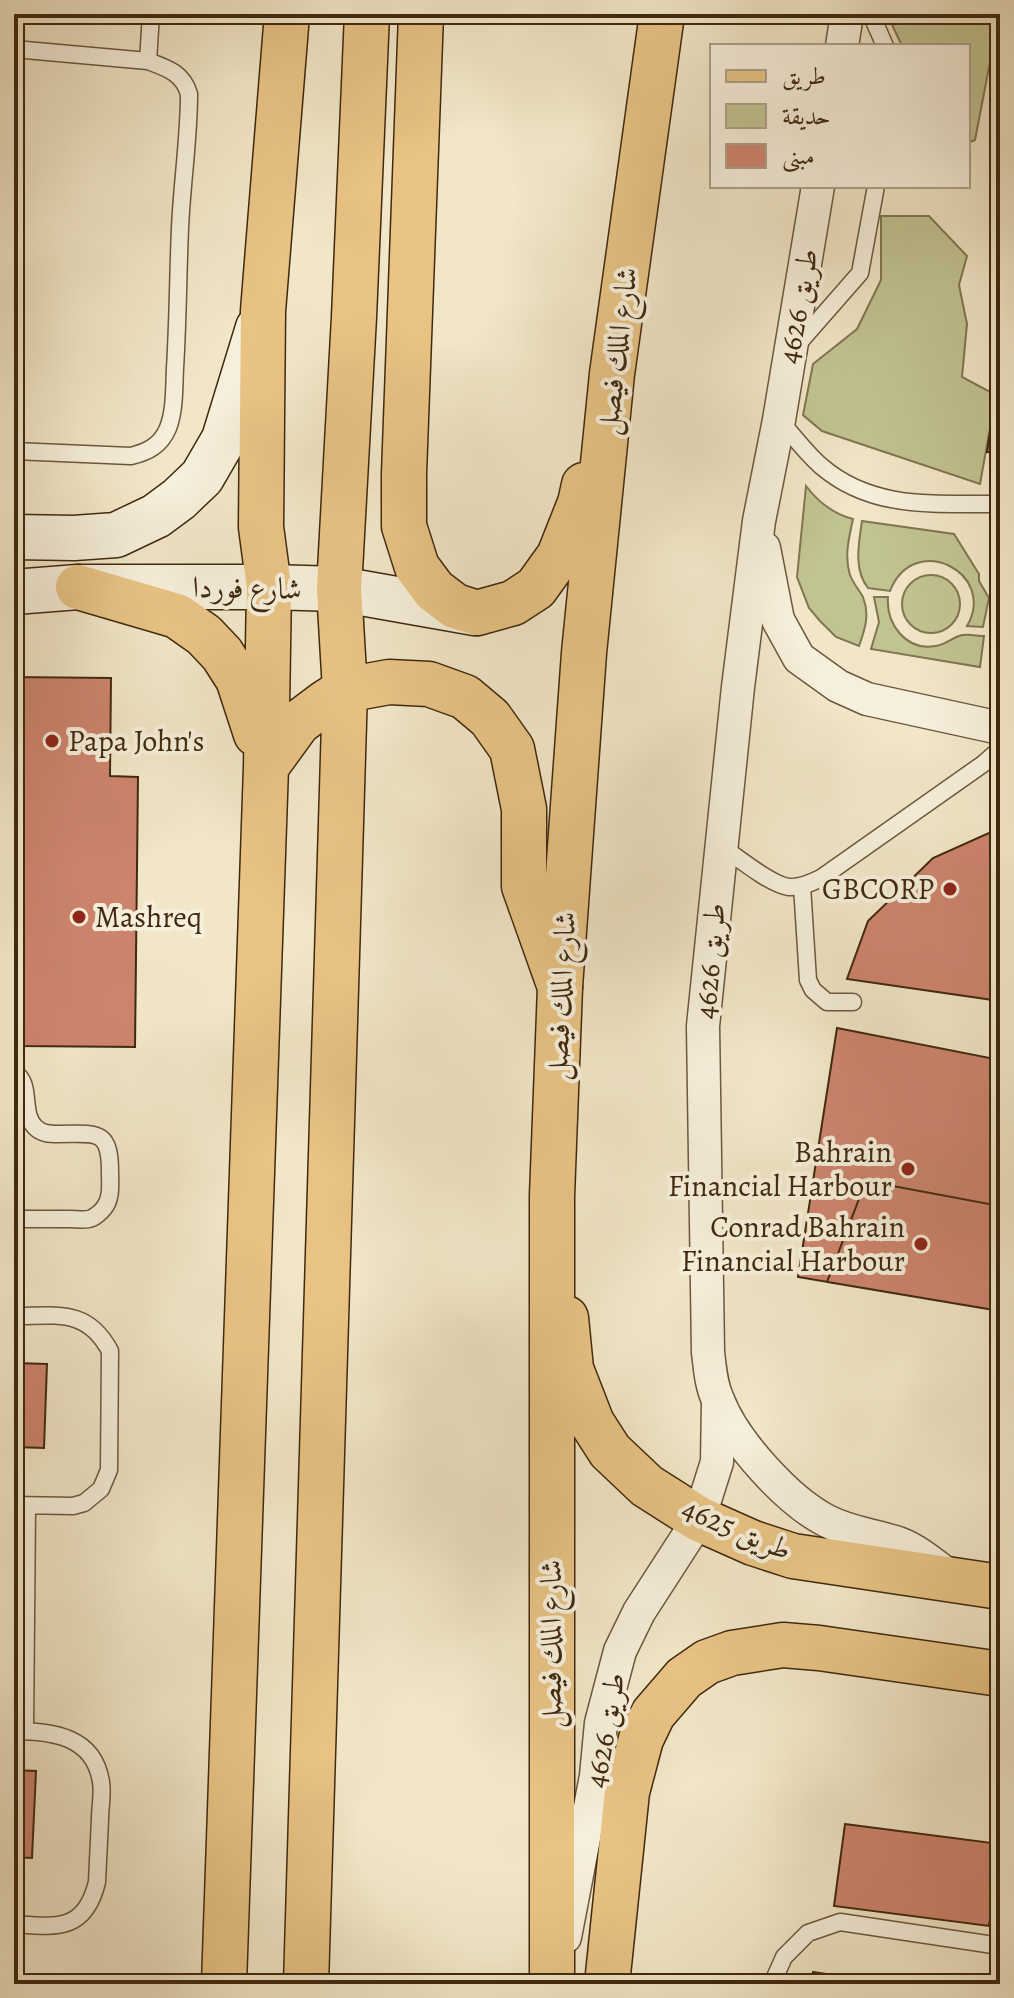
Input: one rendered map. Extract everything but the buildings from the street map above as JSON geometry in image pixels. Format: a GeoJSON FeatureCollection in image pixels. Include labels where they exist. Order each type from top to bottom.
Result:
{"type":"FeatureCollection","features":[{"type":"Feature","properties":{"kind":"main road"},"geometry":{"type":"LineString","coordinates":[[224,1984],[266,767],[269,587],[261,527],[263,311],[287,14]]}},
{"type":"Feature","properties":{"kind":"main road"},"geometry":{"type":"LineString","coordinates":[[306,1984],[345,690],[339,589],[367,14]]}},
{"type":"Feature","properties":{"kind":"main road"},"geometry":{"type":"LineString","coordinates":[[421,14],[404,526],[417,567],[434,590],[455,606],[477,613],[513,603],[536,588],[559,556],[580,503],[612,374]]}},
{"type":"Feature","properties":{"kind":"main road","name":"شارع الملك فيصل"},"geometry":{"type":"LineString","coordinates":[[554,1984],[552,1196],[560,987],[584,653],[612,374],[662,14]]}},
{"type":"Feature","properties":{"kind":"main road"},"geometry":{"type":"LineString","coordinates":[[14,537],[116,535],[156,516],[179,499],[202,477],[224,439],[263,311]]}},
{"type":"Feature","properties":{"kind":"main road"},"geometry":{"type":"LineString","coordinates":[[78,587],[177,616],[204,635],[222,654],[238,679],[266,767]]}},
{"type":"Feature","properties":{"kind":"main road","name":"شارع فوردا"},"geometry":{"type":"LineString","coordinates":[[14,592],[78,587],[339,589],[477,613]]}},
{"type":"Feature","properties":{"kind":"main road"},"geometry":{"type":"LineString","coordinates":[[266,767],[298,723],[345,690],[389,682],[429,684],[465,697],[490,718],[512,749],[524,809],[524,886],[560,987]]}},
{"type":"Feature","properties":{"kind":"main road","name":"طريق 4625"},"geometry":{"type":"LineString","coordinates":[[552,1196],[571,1369],[592,1423],[610,1451],[647,1486],[699,1519],[753,1543],[793,1556],[979,1585]]}},
{"type":"Feature","properties":{"kind":"main road"},"geometry":{"type":"LineString","coordinates":[[607,1984],[627,1792],[641,1739],[653,1714],[684,1678],[707,1662],[732,1653],[783,1645],[1000,1674]]}},
{"type":"Feature","properties":{"kind":"street"},"geometry":{"type":"LineString","coordinates":[[842,44],[847,14]]}},
{"type":"Feature","properties":{"kind":"street","name":"طريق 4626"},"geometry":{"type":"LineString","coordinates":[[818,188],[759,521],[738,687],[703,1026],[707,1326],[711,1377],[718,1402],[744,1447],[767,1473],[798,1500],[827,1521],[862,1535],[898,1544],[979,1585]]}},
{"type":"Feature","properties":{"kind":"street","name":"طريق 4626"},"geometry":{"type":"LineString","coordinates":[[759,521],[778,620],[799,658],[838,686],[867,699],[1000,728]]}},
{"type":"Feature","properties":{"kind":"street","name":"طريق 4626"},"geometry":{"type":"LineString","coordinates":[[554,1984],[596,1776],[601,1723],[620,1651],[639,1612],[699,1519],[717,1462],[718,1402]]}},
{"type":"Feature","properties":{"kind":"lane"},"geometry":{"type":"LineString","coordinates":[[148,61],[151,14]]}},
{"type":"Feature","properties":{"kind":"lane"},"geometry":{"type":"LineString","coordinates":[[871,14],[884,44]]}},
{"type":"Feature","properties":{"kind":"lane"},"geometry":{"type":"LineString","coordinates":[[14,49],[148,61],[179,75],[187,84],[189,94],[174,385],[167,430],[153,448],[131,456],[14,451]]}},
{"type":"Feature","properties":{"kind":"lane"},"geometry":{"type":"LineString","coordinates":[[790,352],[860,273],[876,188]]}},
{"type":"Feature","properties":{"kind":"lane"},"geometry":{"type":"LineString","coordinates":[[779,420],[821,466],[843,482],[871,496],[913,503],[1000,504]]}},
{"type":"Feature","properties":{"kind":"lane"},"geometry":{"type":"LineString","coordinates":[[721,846],[771,880],[791,887],[802,886],[821,878],[1000,749]]}},
{"type":"Feature","properties":{"kind":"lane"},"geometry":{"type":"LineString","coordinates":[[802,886],[808,980],[813,990],[827,1002],[853,1002]]}},
{"type":"Feature","properties":{"kind":"lane"},"geometry":{"type":"LineString","coordinates":[[14,1072],[24,1082],[29,1118],[39,1131],[93,1134],[107,1144],[110,1153],[110,1192],[103,1210],[88,1219],[14,1219]]}},
{"type":"Feature","properties":{"kind":"lane"},"geometry":{"type":"LineString","coordinates":[[14,1316],[75,1318],[102,1337],[110,1351],[109,1470],[101,1489],[84,1503],[73,1506],[20,1506],[19,1731],[60,1735],[76,1742],[89,1752],[98,1768],[102,1785],[97,1882],[94,1896],[86,1909],[62,1926],[14,1924]]}},
{"type":"Feature","properties":{"kind":"lane"},"geometry":{"type":"LineString","coordinates":[[772,1984],[784,1957],[808,1933],[840,1922],[1000,1946]]}},
{"type":"Feature","properties":{"kind":"green space"},"geometry":{"type":"Polygon","coordinates":[[[887,14],[1000,14],[1000,46],[991,57],[975,140],[970,142],[970,44],[901,44],[887,14]]]}},
{"type":"Feature","properties":{"kind":"green space"},"geometry":{"type":"Polygon","coordinates":[[[881,216],[929,216],[967,256],[959,285],[967,324],[962,377],[996,395],[980,484],[822,431],[803,415],[813,364],[857,329],[881,280],[881,216]]]}},
{"type":"Feature","properties":{"kind":"green space"},"geometry":{"type":"Polygon","coordinates":[[[806,486],[827,507],[853,519],[848,568],[866,610],[865,628],[859,646],[836,637],[820,621],[809,608],[797,577],[806,486]]]}},
{"type":"Feature","properties":{"kind":"green space"},"geometry":{"type":"Polygon","coordinates":[[[862,521],[954,534],[979,574],[979,581],[989,598],[983,627],[967,626],[974,607],[971,590],[963,576],[949,566],[933,561],[917,563],[901,573],[890,591],[868,588],[859,564],[862,521]]]}},
{"type":"Feature","properties":{"kind":"green space"},"geometry":{"type":"Polygon","coordinates":[[[931,575],[952,583],[960,604],[952,625],[931,633],[910,625],[902,604],[910,583],[931,575]]]}},
{"type":"Feature","properties":{"kind":"green space"},"geometry":{"type":"Polygon","coordinates":[[[874,597],[888,597],[894,626],[915,644],[935,646],[962,635],[984,636],[980,667],[871,649],[879,622],[874,597]]]}},
{"type":"Feature","properties":{"kind":"place","name":"Papa John's"},"geometry":{"type":"Point","coordinates":[52,741]}},
{"type":"Feature","properties":{"kind":"place","name":"GBCORP"},"geometry":{"type":"Point","coordinates":[950,889]}},
{"type":"Feature","properties":{"kind":"place","name":"Mashreq"},"geometry":{"type":"Point","coordinates":[79,917]}},
{"type":"Feature","properties":{"kind":"place","name":"Bahrain Financial Harbour"},"geometry":{"type":"Point","coordinates":[908,1169]}},
{"type":"Feature","properties":{"kind":"place","name":"Conrad Bahrain Financial Harbour"},"geometry":{"type":"Point","coordinates":[921,1244]}}]}
